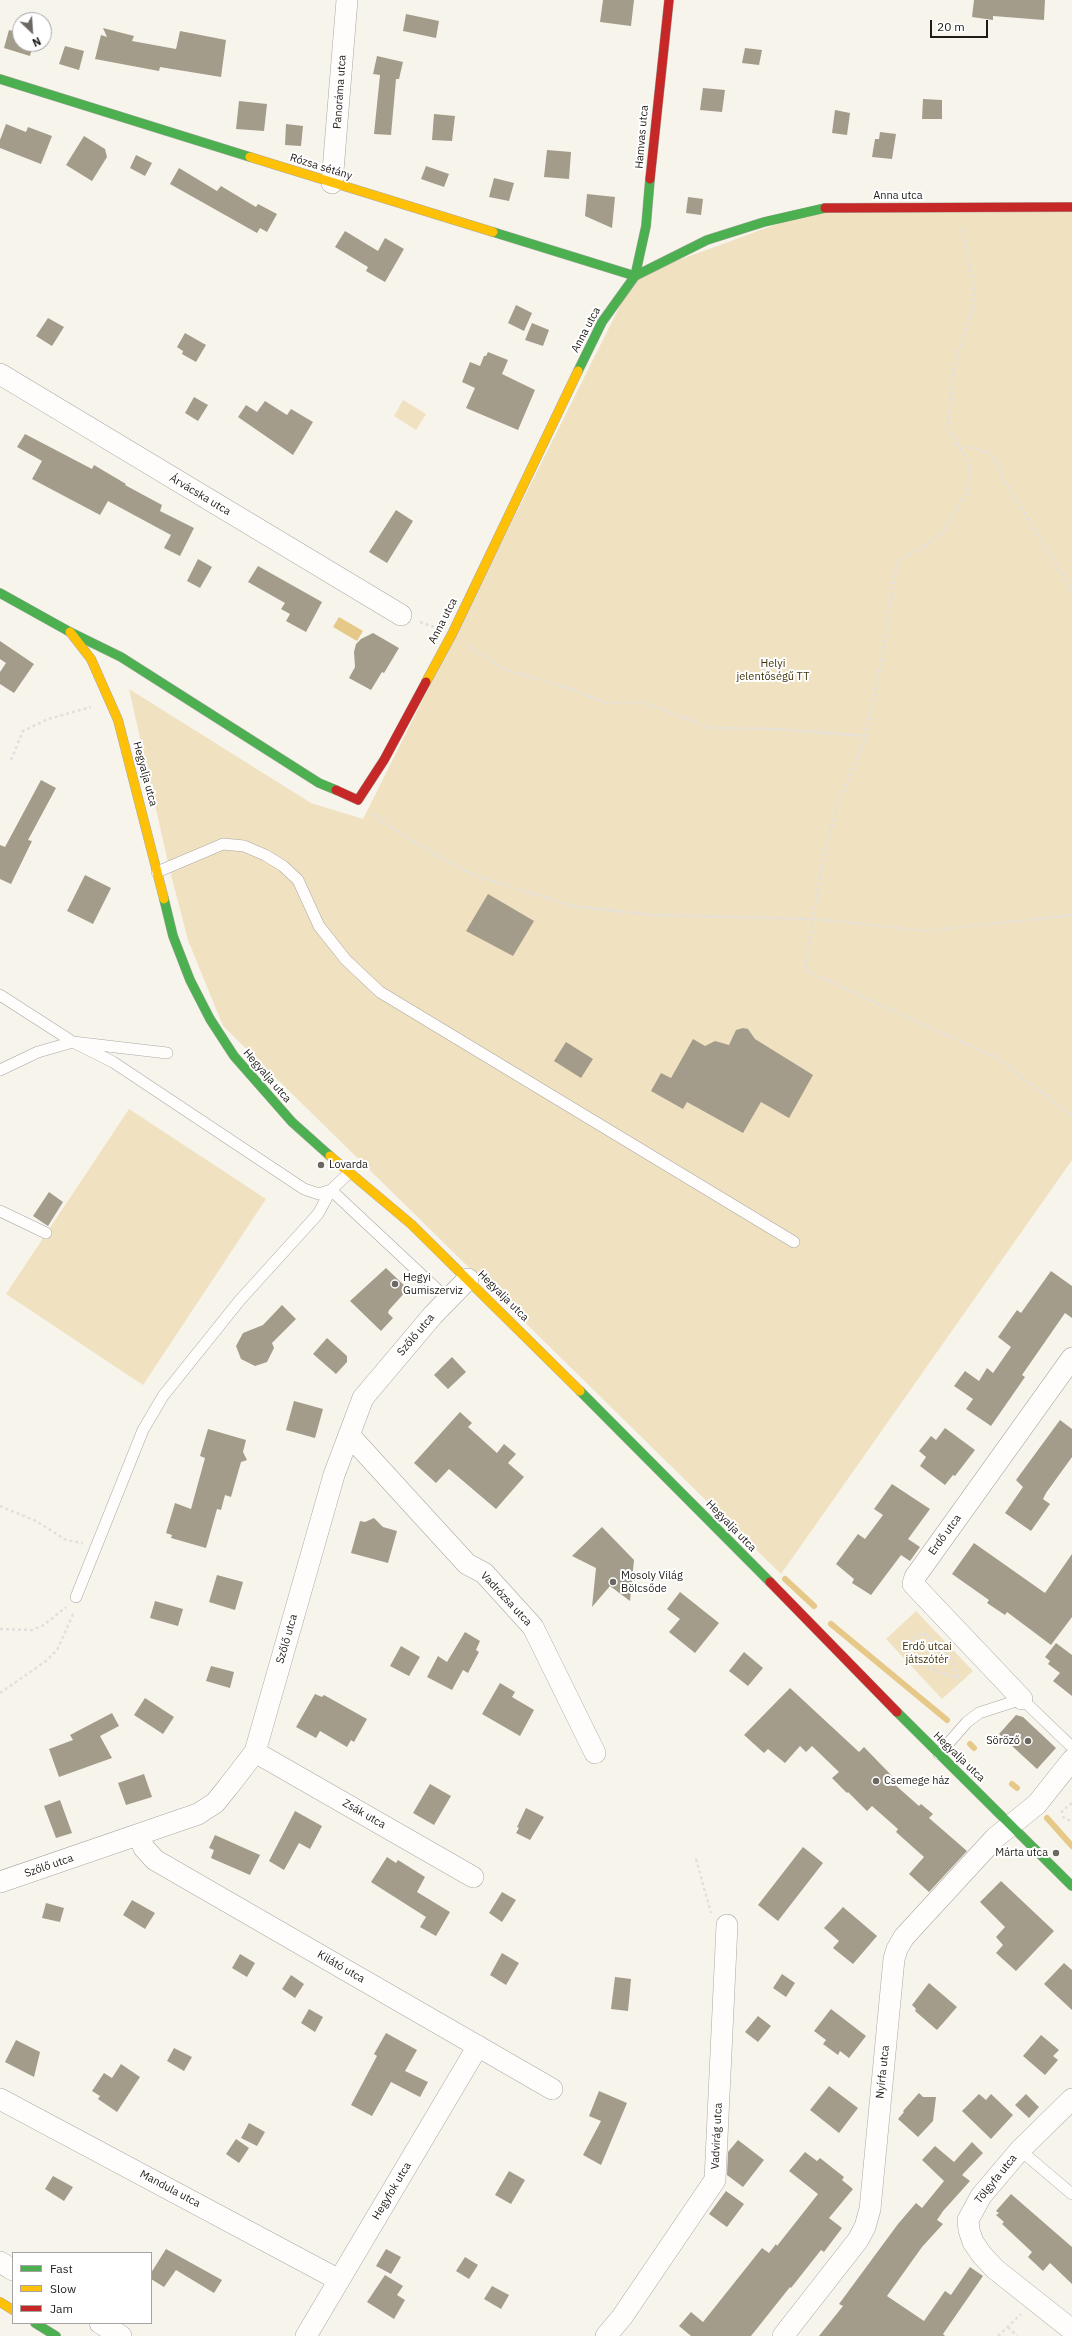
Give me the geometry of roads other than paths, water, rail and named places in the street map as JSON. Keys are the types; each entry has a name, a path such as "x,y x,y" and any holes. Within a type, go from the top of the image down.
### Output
{"street":[{"name":"Panoráma utca","path":"332,183 347,0"},
{"name":"Hamvas utca","path":"635,276 646,226 661,66 669,0"},
{"name":"Rózsa sétány","path":"0,79 635,276"},
{"name":"Anna utca","path":"70,632 121,656 319,783 358,800 384,760 452,634 602,322 635,276 707,240 764,222 821,208 1072,207"},
{"name":"Árvácska utca","path":"0,374 401,615"},
{"path":"0,593 70,632"},
{"name":"Hegyalja utca","path":"70,632 91,659 108,697 125,745 172,936 190,980 210,1020 234,1056 292,1122 349,1173 411,1224 468,1279 1072,1886"},
{"name":"Szőlő utca","path":"0,1882 139,1836 198,1814 215,1803 255,1752 334,1474 350,1436 362,1398 432,1315 468,1279"},
{"name":"Erdő utca","path":"1022,1699 913,1584 915,1577 1072,1358"},
{"name":"Vadrózsa utca","path":"350,1436 467,1564 484,1573 533,1627 596,1753"},
{"name":"Zsák utca","path":"255,1752 473,1877"},
{"path":"1011,1824 1037,1804 1072,1760"},
{"name":"Nyírfa utca","path":"783,2336 858,2240 865,2227 870,2209 897,1949 904,1937 995,1838 1011,1824"},
{"name":"Kilátó utca","path":"139,1836 144,1848 156,1860 552,2089"},
{"name":"Vadvirág utca","path":"606,2336 622,2317 716,2180 727,1925"},
{"name":"Hegyfok utca","path":"306,2336 478,2046"},
{"name":"Mandula utca","path":"0,2099 339,2280"},
{"name":"Tölgyfa utca","path":"1072,2099 1020,2150 973,2208 968,2220 969,2230 973,2242 995,2270 1033,2298 1072,2330"},
{"path":"0,2262 12,2269"},
{"path":"0,2302 12,2309"},
{"path":"37,2324 56,2336"},
{"path":"102,2324 121,2336"}],"lane":[{"path":"157,872 223,844 244,846 265,855 283,866 298,880 320,926 346,960 380,992 794,1242"},
{"path":"0,995 73,1042 113,1062 304,1189 319,1194 331,1190"},
{"path":"0,1070 38,1052 73,1042 167,1053"},
{"path":"76,1597 102,1538 143,1430 163,1396 240,1300 318,1214 331,1190 349,1173"},
{"path":"331,1190 441,1293 452,1296"},
{"path":"0,1211 46,1234"},
{"path":"939,1754 967,1722 979,1713 1022,1699 1072,1747"},
{"path":"1020,2150 1072,2194"}],"waterway":[{"path":"785,1579 814,1606"},
{"path":"831,1624 947,1720"},
{"path":"970,1744 974,1748"},
{"path":"1012,1784 1017,1788"},
{"path":"1047,1818 1072,1846"}],"place":[{"name":"Lovarda","path":"321,1165"},
{"name":"Hegyi Gumiszerviz","path":"395,1284"},
{"name":"Mosoly Világ Bölcsőde","path":"613,1582"},
{"name":"Söröző","path":"1028,1741"},
{"name":"Csemege ház","path":"876,1781"},
{"name":"Márta utca","path":"1056,1853"}],"park label":[{"name":"Helyi jelentőségű TT","path":"773,670"},
{"name":"Erdő utcai játszótér","path":"927,1653"}]}
